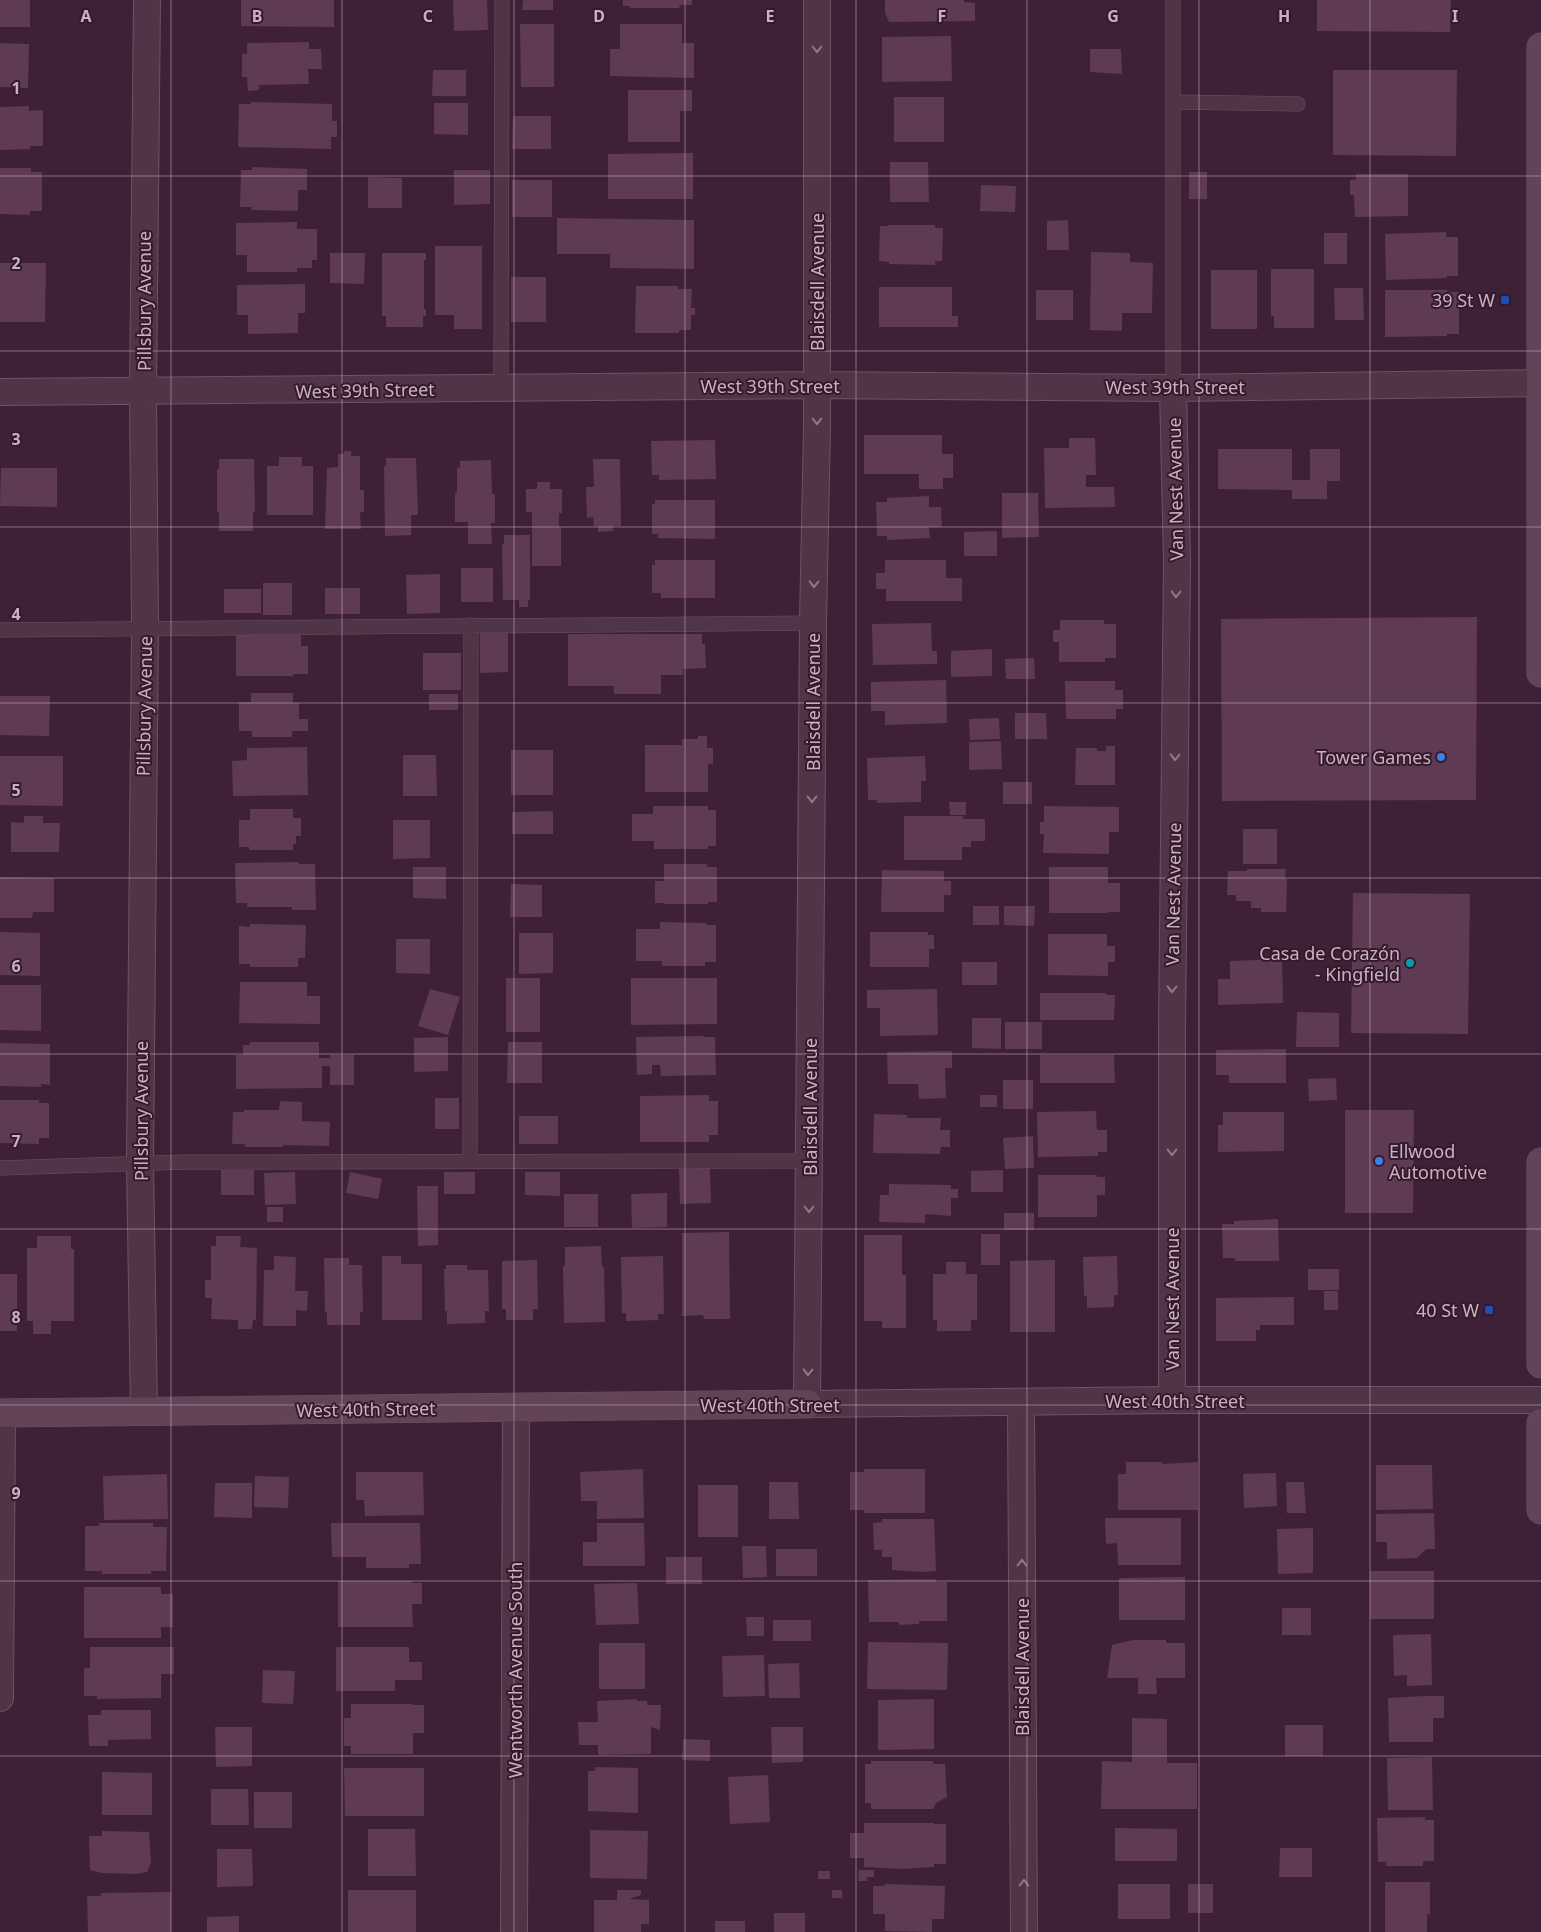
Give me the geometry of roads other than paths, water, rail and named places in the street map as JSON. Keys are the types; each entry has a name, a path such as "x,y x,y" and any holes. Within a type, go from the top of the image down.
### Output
{"main road":[{"path":"1541,47 1541,673"},
{"path":"1541,1162 1541,1364"},
{"name":"West 40th Street","path":"1,1413 808,1404"},
{"path":"1541,1423 1541,1510"}],"street":[{"name":"Pillsbury Avenue","path":"144,1411 140,1162 145,628 143,392 146,0"},
{"name":"Blaisdell Avenue","path":"808,1404 813,622 817,386 817,0"},
{"name":"West 39th Street","path":"0,392 817,386 1173,388 1540,383"},
{"name":"Van Nest Avenue","path":"1172,1400 1172,1028 1176,562 1173,388"},
{"name":"West 40th Street","path":"808,1404 1172,1400 1541,1400"},
{"name":"Blaisdell Avenue","path":"1021,1403 1024,1932"},
{"name":"Wentworth Avenue South","path":"514,1932 516,1407"},
{"path":"0,1698 1,1413"}],"lane":[{"path":"501,388 502,0"},
{"path":"1173,0 1173,388"},
{"path":"1173,102 1298,104"},
{"path":"0,630 813,622"},
{"path":"470,1160 471,625"},
{"path":"0,1168 140,1162 470,1160 809,1161"}],"place":[{"name":"39 St W","path":"1505,300"},
{"name":"Tower Games","path":"1441,757"},
{"name":"Casa de Corazón - Kingfield","path":"1410,963"},
{"name":"Ellwood Automotive","path":"1379,1161"},
{"name":"40 St W","path":"1489,1310"}]}
